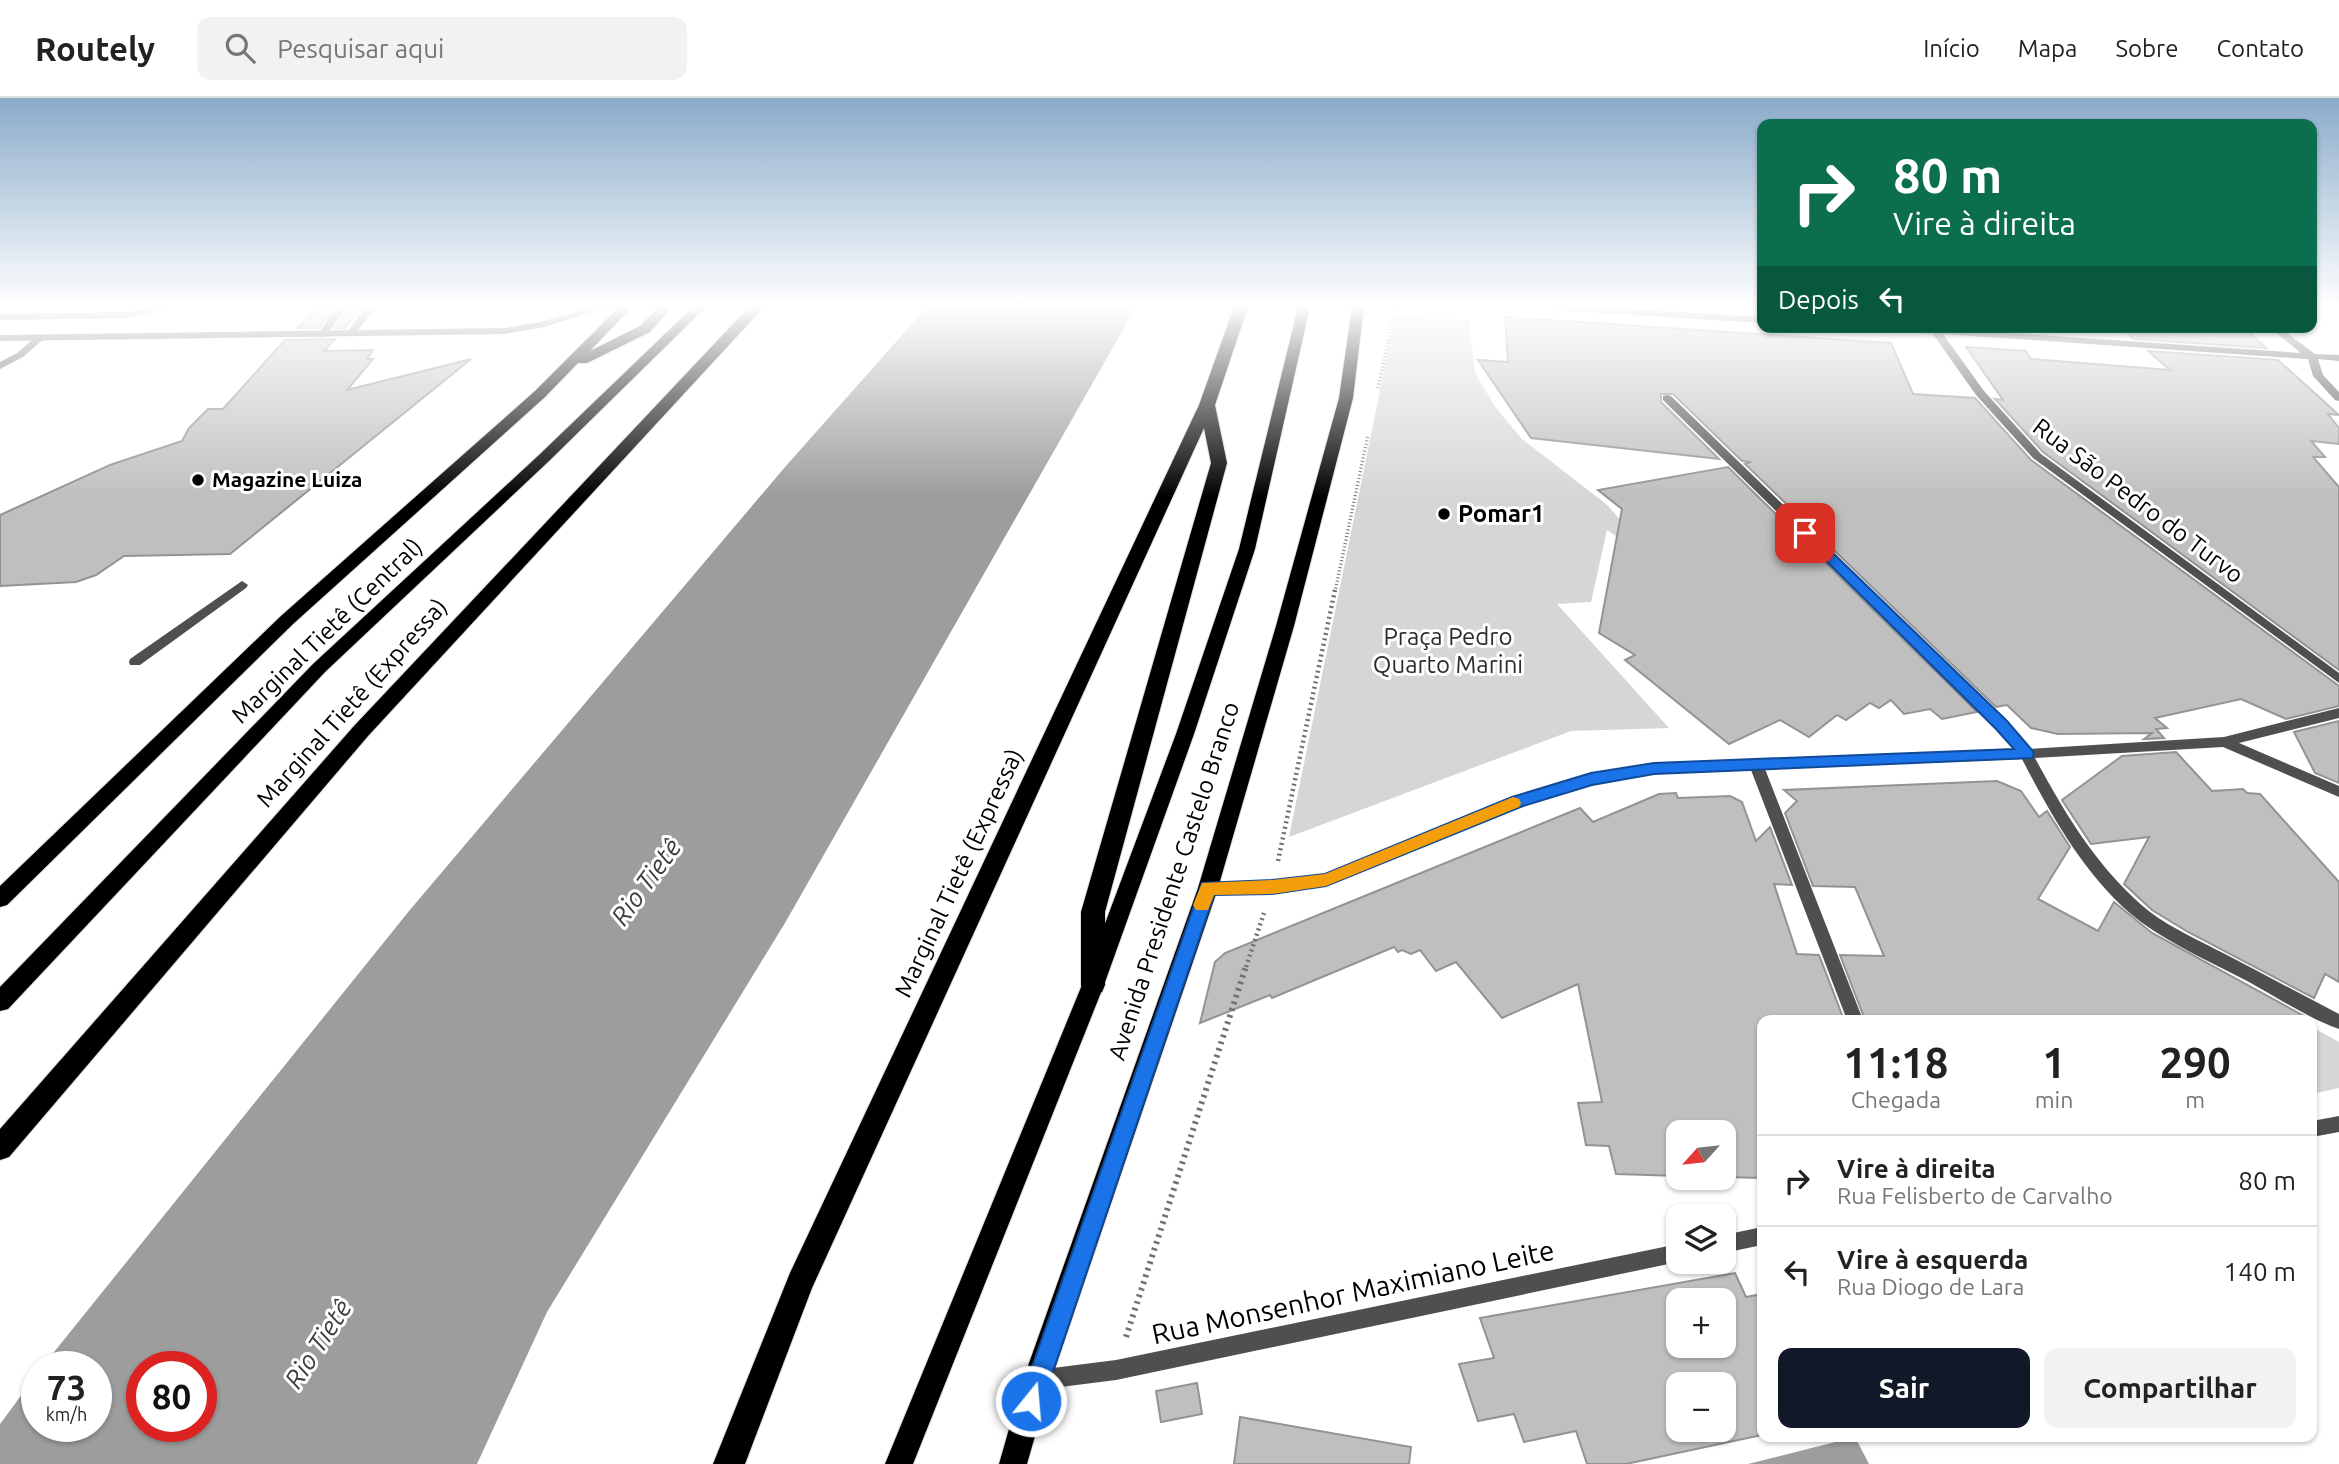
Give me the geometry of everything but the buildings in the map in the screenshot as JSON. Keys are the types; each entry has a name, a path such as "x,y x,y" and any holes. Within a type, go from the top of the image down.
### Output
{"highway":[{"path":"0,898 287,621 563,371"},
{"name":"Marginal Tietê (Central)","path":"0,1002 319,668 635,371"},
{"name":"Marginal Tietê (Expressa)","path":"0,1148 361,731 697,371"},
{"name":"Marginal Tietê (Expressa)","path":"729,1464 800,1283 1207,405 1219,371"},
{"path":"899,1464 1093,985 1185,734 1247,549 1289,371"},
{"name":"Avenida Presidente Castelo Branco","path":"1013,1464 1037,1380 1208,888 1285,626 1346,398 1350,371"},
{"path":"1093,985 1093,912 1219,463 1207,405"}],"street":[{"name":"Rua São Pedro do Turvo","path":"1964,371 1980,393 2037,456 2339,679"},
{"path":"2316,371 2318,376 2339,398"},
{"path":"1667,398 2002,725 2026,754 2045,790 2089,858 2115,889 2146,917 2179,938 2339,1022"},
{"path":"135,662 242,585"},
{"path":"1208,888 1272,887 1326,880 1517,802 1591,779 1654,769 2026,754 2224,742 2339,713"},
{"path":"2224,742 2339,792"},
{"path":"1756,765 1853,1015"},
{"path":"2317,1128 2339,1124"},
{"path":"1736,1241 1757,1237"},
{"name":"Rua Monsenhor Maximiano Leite","path":"1037,1380 1116,1370 1666,1255"}],"path":[{"path":"1376,401 1382,371"},
{"path":"1116,1370 1272,887 1370,428"}],"green space":[{"name":"Praça Pedro Quarto Marini","path":"1384,371 1475,371 1496,408 1522,439 1606,504 1636,537 1622,540 1607,530 1591,602 1557,604 1669,728 1571,731 1289,837"},
{"path":"2317,1030 2339,1042 2339,1088 2317,1093"}],"water":[{"name":"Rio Tietê","path":"870,371 1100,371 785,923 547,1312 477,1464 0,1464 0,1424 21,1396 21,1442 112,1442 112,1351 55,1351 409,911 785,467"},
{"path":"1835,1442 1858,1442 1869,1464 1748,1464"}],"slow traffic":[{"path":"1202,905 1208,888 1272,887 1326,880 1513,803"}],"place":[{"name":"Magazine Luiza","path":"198,480"},
{"name":"Pomar1","path":"1444,514"}],"route":[{"path":"1031,1401 1208,888 1272,887 1326,880 1517,802 1591,779 1633,772 2026,754 2002,725 1805,533"}]}
